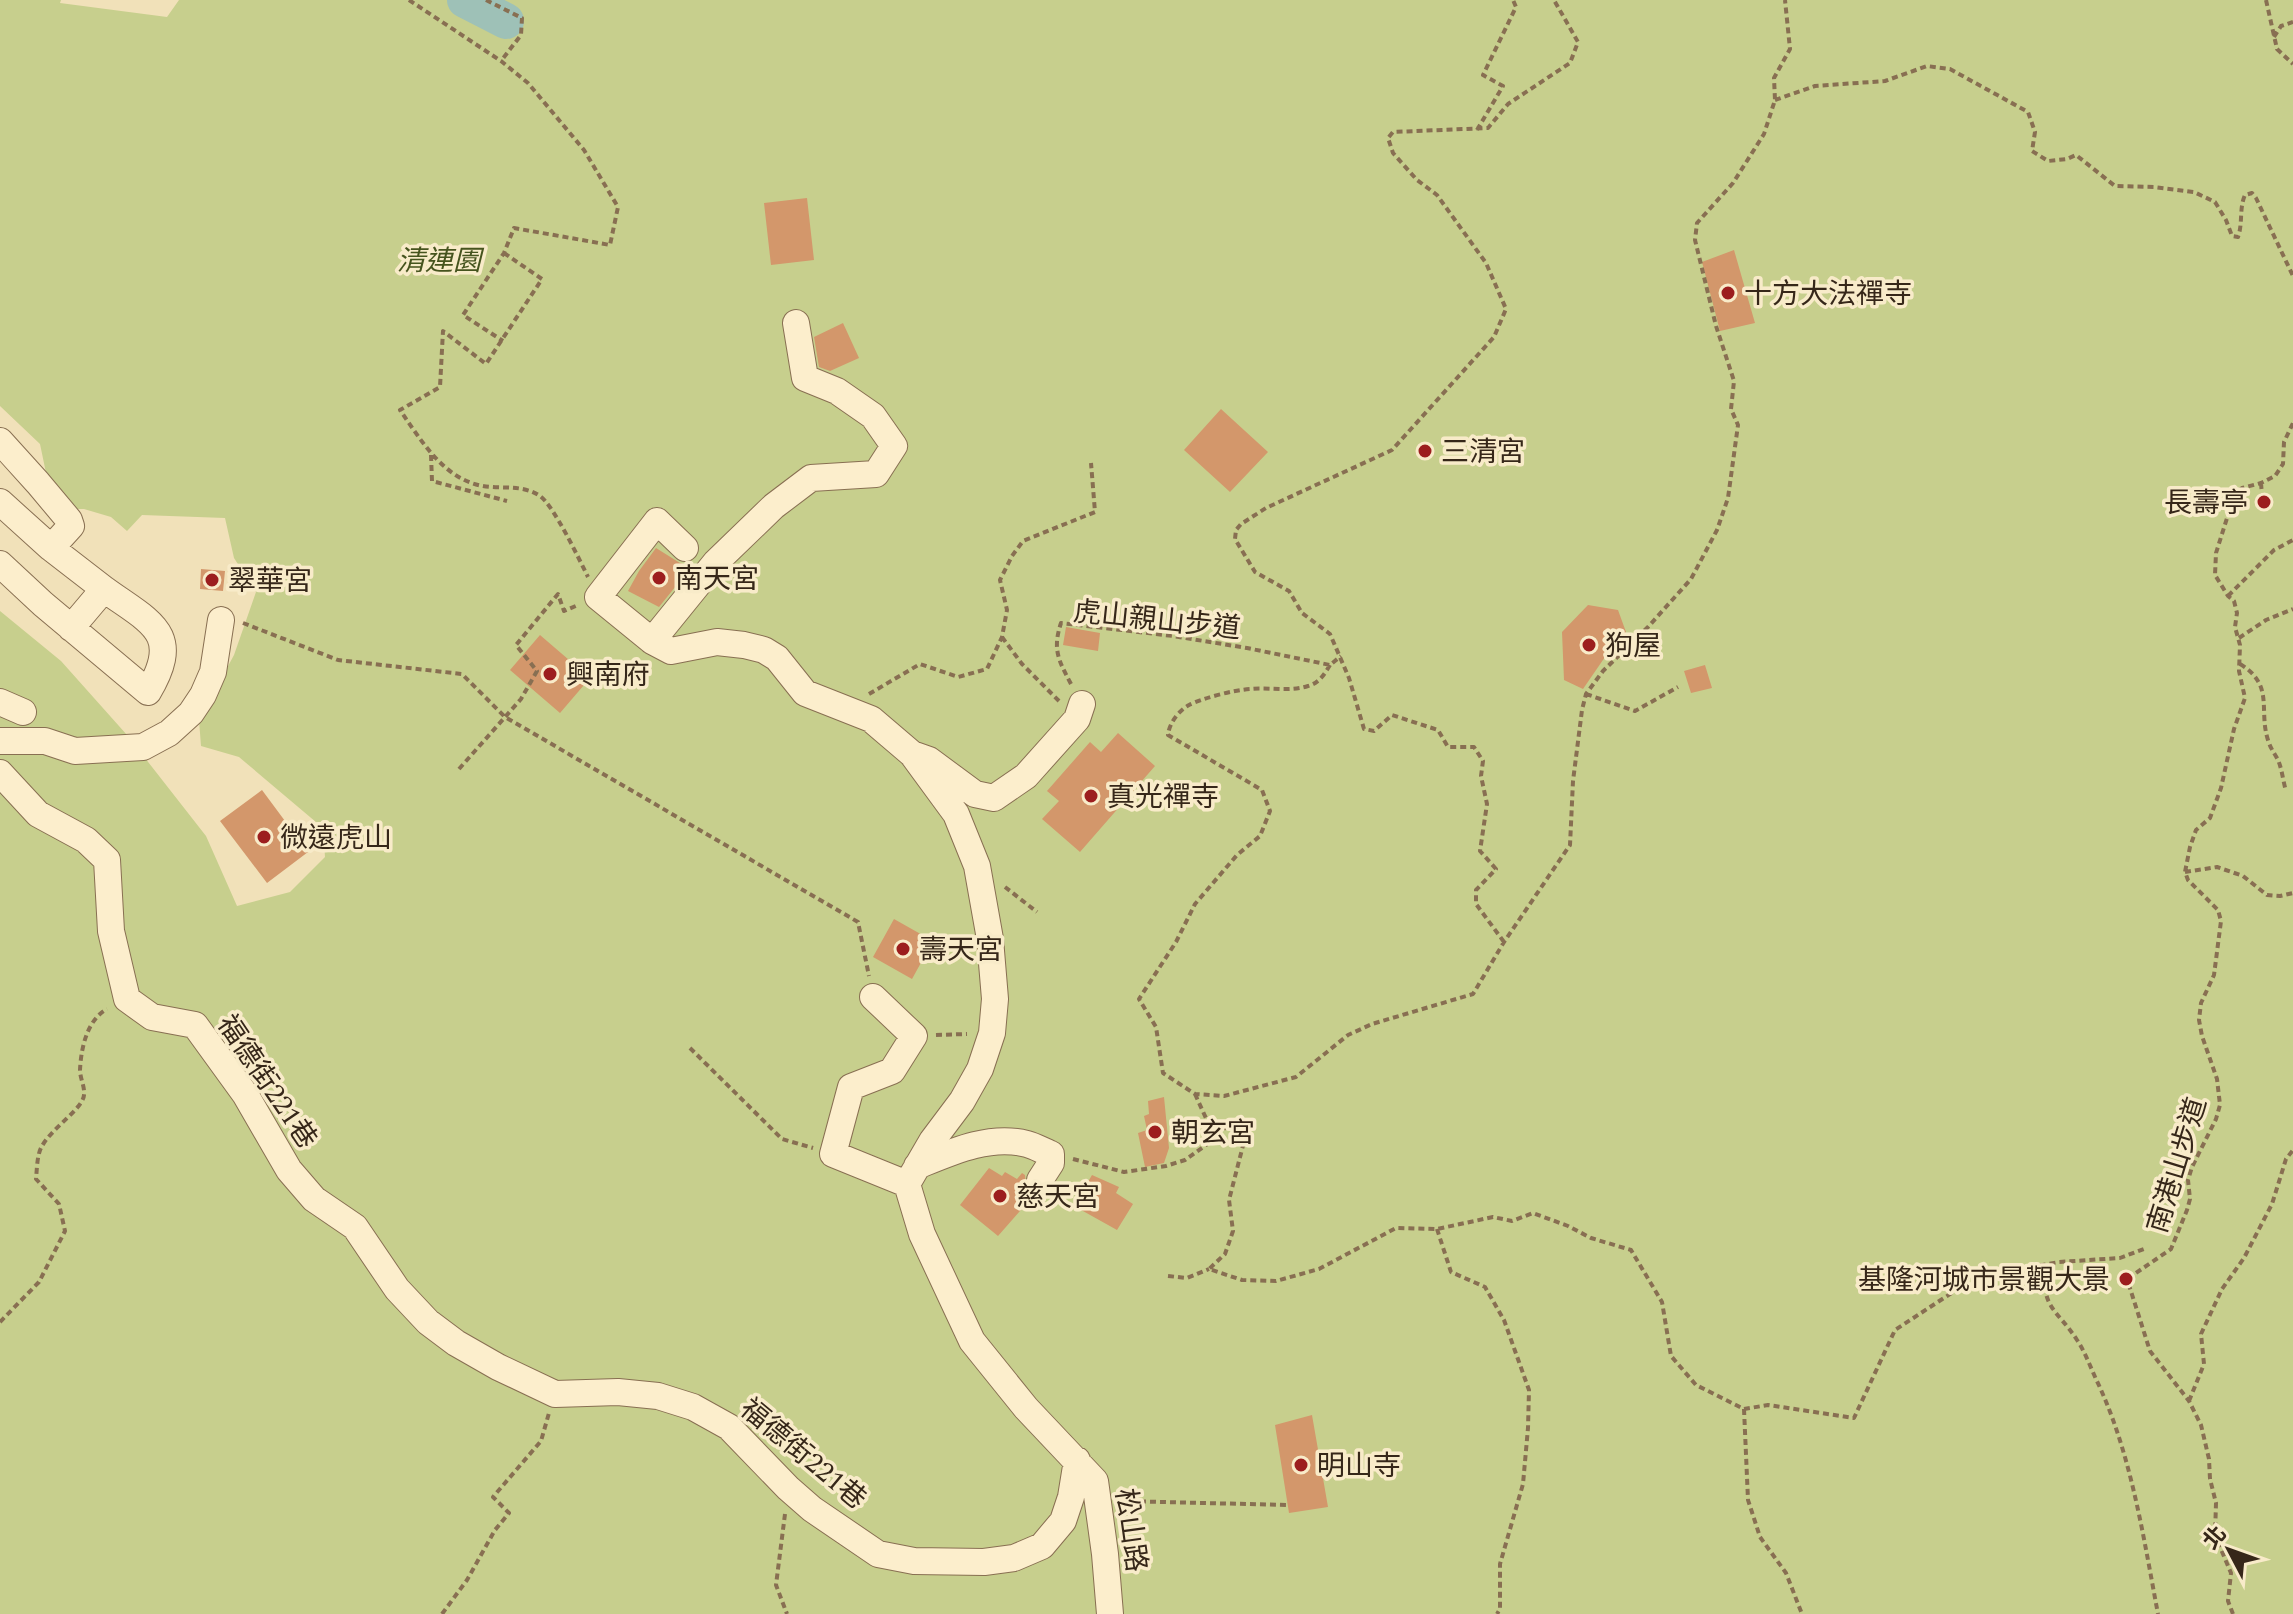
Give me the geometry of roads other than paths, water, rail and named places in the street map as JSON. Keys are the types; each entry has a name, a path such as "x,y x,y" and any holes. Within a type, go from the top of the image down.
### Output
{"lane":[{"path":"652,641 716,562 774,506 811,478 876,474 894,446 873,416 837,391 805,378 796,323"},
{"path":"0,441 69,520 71,526 68,531 51,548"},
{"path":"0,502 51,548 159,632 164,644 162,660 148,692 0,564"},
{"path":"685,548 657,521 598,597 652,641 671,651 717,642 764,650 777,658 805,693 871,719 912,754 956,814 977,866 995,999 992,1033 980,1069 912,1175 922,1234 972,1341 1026,1408 1077,1460"},
{"path":"71,628 104,589"},
{"path":"0,741 45,741 75,751 143,747 169,733 191,713 203,695 213,672 221,620"},
{"path":"912,754 929,760 975,794 994,798 1026,776 1080,711"},
{"path":"0,773 9,795"},
{"name":"福德街221巷","path":"9,795 86,840 107,860 111,931 127,999 152,1017 195,1025 245,1094 289,1170 314,1199 355,1227 397,1289 428,1322 456,1343 555,1394 618,1392 658,1396 693,1407 729,1427 812,1509 878,1554 914,1561 984,1562 1014,1558 1042,1546 1063,1521 1071,1497 1077,1460"},
{"path":"873,997 914,1036 892,1071 851,1087 833,1154 912,1175 947,1153 999,1141 1027,1144 1051,1154 1051,1163 1040,1180"},
{"name":"松山路","path":"1077,1460 1095,1481 1110,1614"}],"waterway":[{"path":"465,0 506,21"}],"place":[{"name":"十方大法禪寺","path":"1728,293"},
{"name":"三清宮","path":"1425,451"},
{"name":"長壽亭","path":"2264,502"},
{"name":"南天宮","path":"659,578"},
{"name":"翠華宮","path":"212,580"},
{"name":"狗屋","path":"1589,645"},
{"name":"興南府","path":"550,674"},
{"name":"真光禪寺","path":"1091,796"},
{"name":"微遠虎山","path":"264,837"},
{"name":"壽天宮","path":"903,949"},
{"name":"朝玄宮","path":"1155,1132"},
{"name":"慈天宮","path":"1000,1196"},
{"name":"基隆河城市景觀大景","path":"2126,1279"},
{"name":"明山寺","path":"1301,1465"}],"park label":[{"name":"清連園","path":"439,260"}]}
